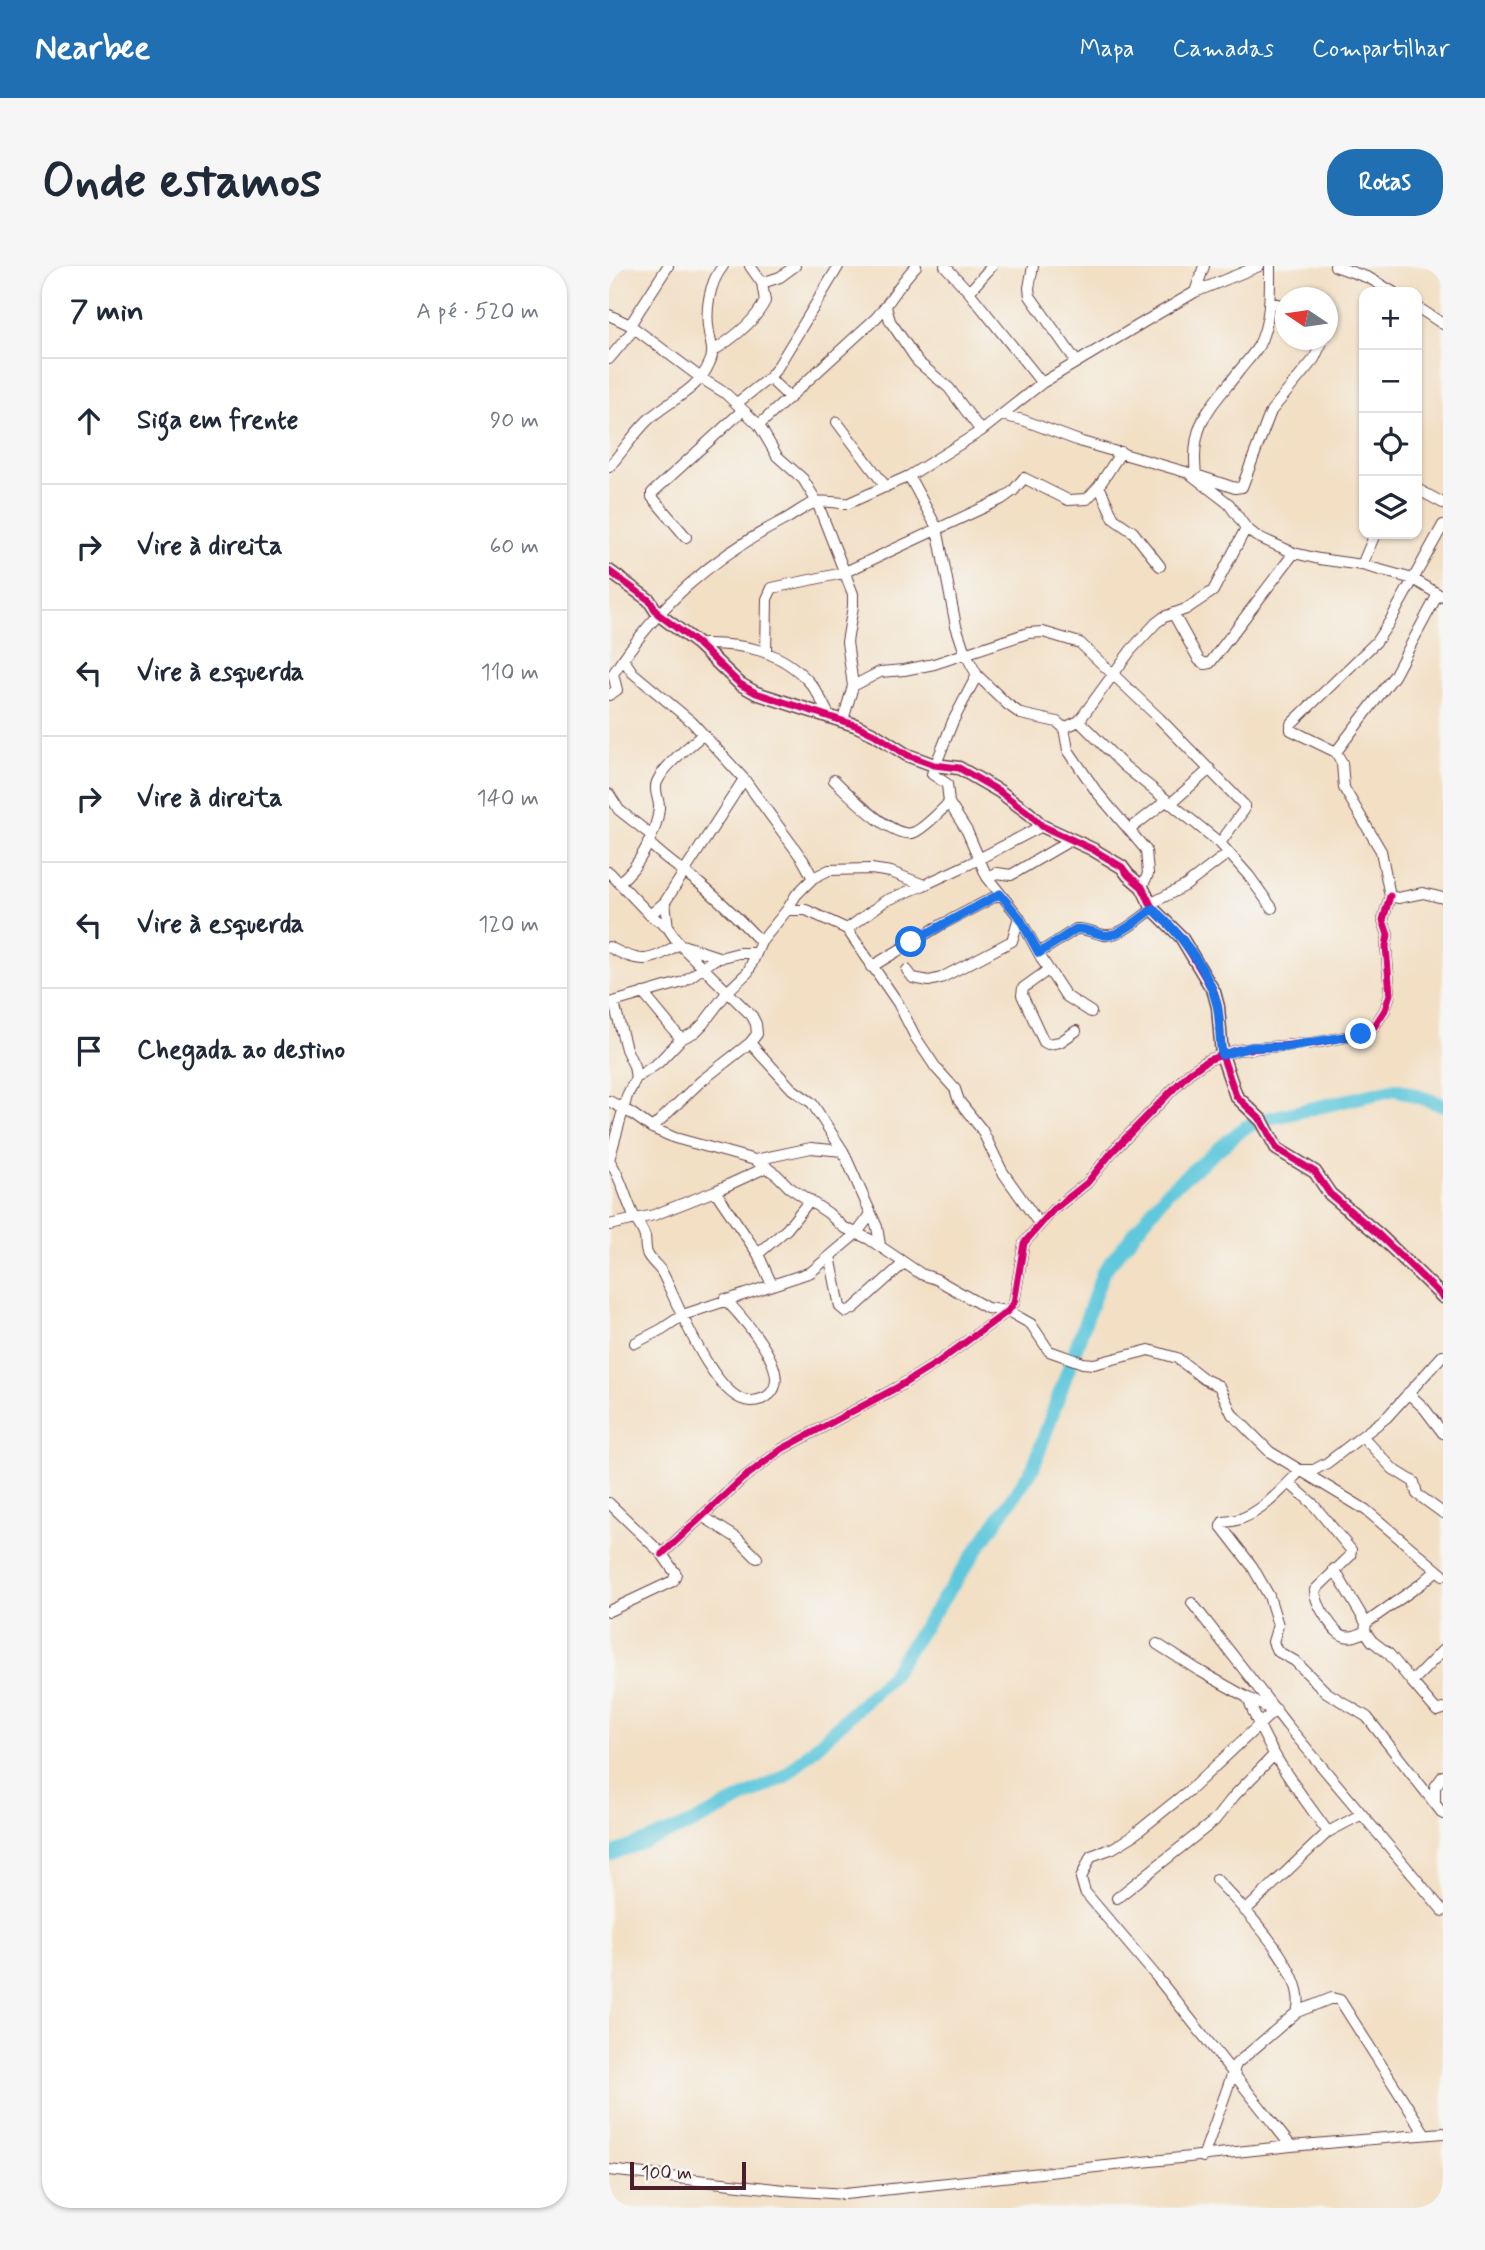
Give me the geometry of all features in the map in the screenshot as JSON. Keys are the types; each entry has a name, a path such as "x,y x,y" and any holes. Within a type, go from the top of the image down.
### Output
{"street":[{"path":"609,359 632,327 668,266"},
{"path":"609,467 646,422 701,378 710,363 713,351 708,321 709,307 712,285 723,266"},
{"path":"713,351 737,334 762,308 765,293 762,283 750,266"},
{"path":"762,283 780,277 795,266"},
{"path":"759,425 876,318 916,266"},
{"path":"945,266 1042,383"},
{"path":"969,292 992,266"},
{"path":"1033,266 1030,296 1076,361"},
{"path":"1195,292 1204,266"},
{"path":"609,695 617,690 613,674 622,659 658,614 691,581 752,537 817,502 849,503 909,477 981,431 1042,383 1076,361 1195,292 1259,266"},
{"path":"1193,474 1200,423 1258,346 1266,329 1270,302 1270,266"},
{"path":"1335,266 1369,278 1384,287"},
{"path":"686,537 652,497 652,493 784,359 838,267"},
{"path":"1270,302 1275,303"},
{"path":"886,307 890,321 918,362 949,388 981,431"},
{"path":"1422,310 1443,324"},
{"path":"609,315 632,327 740,406 759,425 778,456 803,479 817,502 853,594 847,642 853,686 837,719"},
{"path":"876,318 890,321"},
{"path":"1001,415 1023,420 1081,442 1235,488 1242,487 1271,411 1314,359 1318,350"},
{"path":"768,378 790,398"},
{"path":"837,422 886,487"},
{"path":"767,653 767,599 772,588 843,573 1002,499 1024,478 1068,500 1087,499 1099,486 1121,452"},
{"path":"1193,474 1229,504 1256,536 1294,553 1363,565 1413,579 1440,595 1394,676 1336,752"},
{"path":"909,477 937,528 956,626 965,653 977,675 1021,714 1057,722 1064,728 1068,750 1096,791 1146,850 1149,857 1147,880 1142,887"},
{"path":"1099,486 1114,519 1133,532 1160,566"},
{"path":"1422,492 1443,503"},
{"path":"662,1554 742,1479 782,1449 898,1387 937,1363 1008,1311 1014,1303 1023,1247 1040,1225 1052,1210 1087,1183 1112,1152 1179,1081 1207,1060 1251,1047 1286,1047 1361,1034 1374,1027 1385,1010 1390,994 1386,946 1388,935 1383,920 1390,896 1381,851 1344,788 1342,764 1336,752 1290,730 1291,724 1376,642 1443,525"},
{"path":"1064,728 1079,721 1145,634 1164,617 1186,610 1213,591 1247,528"},
{"path":"1363,565 1373,539"},
{"path":"1173,613 1199,660 1205,664 1210,663 1294,553"},
{"path":"609,571 649,600 658,614 698,644 740,684 756,694 837,719 874,734 907,755 934,765 959,768 980,778 1030,814 1042,826 1110,858 1142,887 1152,906 1181,937 1214,992 1222,1055 1236,1096 1262,1121 1273,1145 1315,1172 1330,1194 1378,1234 1443,1297"},
{"path":"853,686 880,671 934,664 1028,633 1043,632 1080,643 1244,805 1244,810 1220,844"},
{"path":"698,644 730,643 767,653 796,670 812,685 837,719"},
{"path":"622,659 633,673 692,722 744,779 813,878"},
{"path":"613,674 633,673"},
{"path":"977,675 932,774 947,784 949,803 967,831 987,877 1019,917 1048,970 1070,1000 1091,1012"},
{"path":"1079,721 1123,765 1220,844 1249,876 1272,908"},
{"path":"619,882 630,874 650,839 660,807 656,795 658,780 702,735"},
{"path":"1129,830 1210,769"},
{"path":"650,915 665,902 744,779"},
{"path":"834,779 883,823 907,834 915,832 949,803"},
{"path":"609,794 619,810 650,839 670,863 723,905 761,942"},
{"path":"847,929 885,901 924,885 1042,826"},
{"path":"987,877 994,874 1011,875 1071,840"},
{"path":"1039,953 1076,929 1114,934 1227,854"},
{"path":"636,1078 658,1063 681,1039 695,1032 703,1024 728,991 748,972 761,942 796,895 813,878 829,870 871,869 891,872 924,885"},
{"path":"609,872 650,915 668,928 679,944 728,991 752,1016 756,1024 757,1034 750,1043 700,1082 652,1128"},
{"path":"1390,896 1398,898 1423,893 1443,898"},
{"path":"871,967 939,926 1000,894"},
{"path":"796,895 806,910"},
{"path":"665,902 668,928"},
{"path":"787,910 806,910 847,929 898,1003 916,1038 936,1068 955,1089 960,1101 982,1130 1002,1171 1040,1225"},
{"path":"1012,941 1019,917"},
{"path":"907,970 913,978 938,979 1012,941 1033,940"},
{"path":"609,947 644,961 679,944 721,957"},
{"path":"725,1299 755,1332 773,1367 776,1384 774,1390 759,1400 743,1400 730,1392 703,1356 661,1271 648,1256 645,1236 609,1160 636,1078 612,1003 683,982 721,957 754,953"},
{"path":"1048,970 1023,988 1022,995 1044,1042 1060,1042 1076,1031"},
{"path":"643,993 681,1039"},
{"path":"750,1043 792,1089 812,1103 843,1151 877,1227 880,1245"},
{"path":"609,1101 652,1128 697,1146 755,1160 843,1227 880,1245 904,1264 987,1308 1008,1311 1031,1325 1049,1350 1083,1363 1094,1364 1149,1350 1177,1358 1204,1379 1219,1386 1232,1414 1269,1452 1381,1520 1440,1572 1353,1638 1339,1633 1331,1626 1315,1599 1315,1590 1350,1556 1351,1550 1312,1503 1289,1483"},
{"path":"755,1160 811,1148 843,1151"},
{"path":"609,1225 654,1215 767,1167"},
{"path":"715,1191 758,1254 772,1285"},
{"path":"758,1254 787,1229 810,1200"},
{"path":"635,1343 683,1315 811,1272 857,1233 871,1214"},
{"path":"830,1256 840,1307 846,1312 904,1264"},
{"path":"1443,1355 1387,1417 1327,1463 1314,1470 1301,1470 1247,1517 1223,1522 1221,1525 1252,1566 1269,1596 1278,1625 1274,1646 1284,1656 1295,1661 1327,1692 1367,1717 1443,1814"},
{"path":"1408,1393 1424,1408 1443,1433"},
{"path":"1362,1436 1392,1469 1414,1482 1417,1494 1443,1513"},
{"path":"609,1503 662,1554 676,1574 673,1581 609,1612"},
{"path":"702,1516 737,1538 757,1558"},
{"path":"1334,1569 1372,1641 1389,1654 1437,1711 1443,1709"},
{"path":"1192,1603 1275,1710 1443,1911"},
{"path":"1157,1644 1248,1698 1275,1710"},
{"path":"1412,1682 1443,1650"},
{"path":"1248,1698 1258,1727 1273,1756 1328,1832"},
{"path":"1275,1710 1192,1788 1131,1837 1113,1849 1091,1856 1081,1878 1085,1892 1291,2147"},
{"path":"1117,1898 1214,1821 1273,1756"},
{"path":"1435,1803 1435,1787 1443,1776"},
{"path":"1245,1911 1328,1832 1362,1814"},
{"path":"1216,1879 1245,1911 1292,1973 1300,2000 1297,2012"},
{"path":"1203,2157 1236,2064 1297,2012 1332,1998 1340,2000 1425,2134"},
{"path":"609,2170 784,2190 845,2194 1443,2133"}],"waterway":[{"path":"609,1855 691,1824 784,1777 889,1678 1033,1468 1103,1272 1168,1191 1244,1128 1262,1120 1396,1089 1443,1105"}],"cycle path":[{"path":"609,571 649,600 658,614 698,644 740,684 756,693 855,725 907,755 934,765 959,768 999,791 1042,826 1092,849 1122,867 1142,887 1153,909 1181,937 1214,992 1222,1055 1236,1096 1262,1121 1277,1149 1315,1172 1330,1194 1378,1234 1443,1297"},
{"path":"662,1554 742,1479 782,1449 898,1387 937,1363 1008,1311 1014,1303 1024,1243 1053,1210 1087,1183 1112,1152 1189,1073 1208,1060 1237,1050 1314,1043 1361,1034 1374,1027 1385,1010 1390,994 1386,946 1388,935 1383,920 1390,896"}],"route":[{"path":"911,942 1000,894 1019,917 1039,953 1076,929 1114,934 1153,909 1181,937 1214,992 1222,1055 1251,1047 1286,1047 1361,1034"}]}
